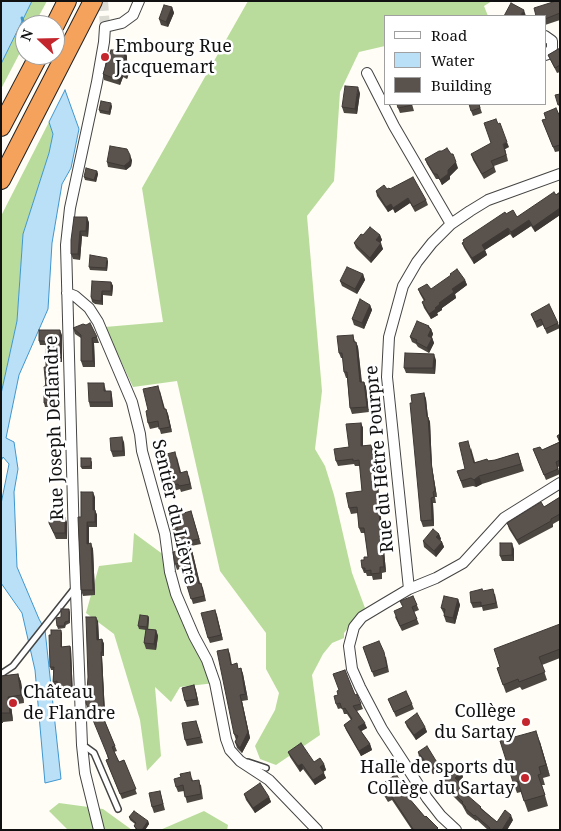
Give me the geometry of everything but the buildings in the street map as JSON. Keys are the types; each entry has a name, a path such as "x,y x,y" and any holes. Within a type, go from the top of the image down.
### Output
{"highway":[{"path":"60,15 67,1"},
{"path":"1,180 93,1"},
{"path":"1,127 34,65"}],"street":[{"name":"Rue Joseph Deflandre","path":"99,830 85,773 82,745 66,246 70,208 97,82 105,27 122,23 133,15 139,1"},
{"path":"546,55 552,48 552,39"},
{"path":"367,73 394,126 451,224"},
{"name":"Rue du Hêtre Pourpre","path":"409,589 387,377 388,337 403,286 432,243 451,224 488,200 560,174"},
{"name":"Sentier du Lièvre","path":"67,293 75,296 89,308 98,322 132,402 142,451 165,534 170,572 176,594 194,636 208,660 215,683 226,739 230,750 240,761"},
{"path":"456,830 426,798 382,729 352,669 349,646 354,627 362,617 409,589 436,578 463,563 504,518 560,483"},
{"path":"240,761 269,780 317,830"}],"lane":[{"path":"1,674 13,666 76,587"},
{"path":"82,745 94,753 118,810"},
{"path":"240,761 266,768"}],"green space":[{"path":"32,1 47,1 39,15 25,15"},
{"path":"248,1 492,1 484,6 488,15 384,15 384,46 359,52 340,92 334,181 307,216 322,391 315,449 325,466 334,495 352,573 365,608 344,633 344,638 332,643 323,654 312,675 320,735 276,765 260,759 255,746 275,710 279,693 266,669 266,633 220,571 177,381 133,387 105,327 163,322 142,188"},
{"path":"15,36 15,62 1,89 1,64"},
{"path":"49,122 53,134 49,153 23,234 17,321 1,394 1,216"},
{"path":"134,533 168,558 170,572 215,683 180,687 171,702 155,687 161,756 147,771 140,720 114,634 86,613 99,566 132,562"},
{"path":"59,803 103,809 132,830 68,830 49,811"},
{"path":"204,811 228,825 227,830 160,830"}],"water":[{"path":"1,1 32,1 25,15 15,15 15,36 1,64"},
{"path":"65,90 79,129 71,168 62,184 52,243 48,309 19,375 6,438 14,442 18,469 14,492 17,567 45,630 61,779 45,783 35,670 22,613 1,583 1,504 9,464 3,457 1,461 1,394 17,321 23,234 49,153 53,134 49,122"}],"tunnel":[{"path":"103,1 105,27"}],"place":[{"name":"Embourg Rue Jacquemart","path":"105,57"},
{"name":"Château de Flandre","path":"13,703"},
{"name":"Collège du Sartay","path":"526,722"},
{"name":"Halle de sports du Collège du Sartay","path":"525,778"}]}
